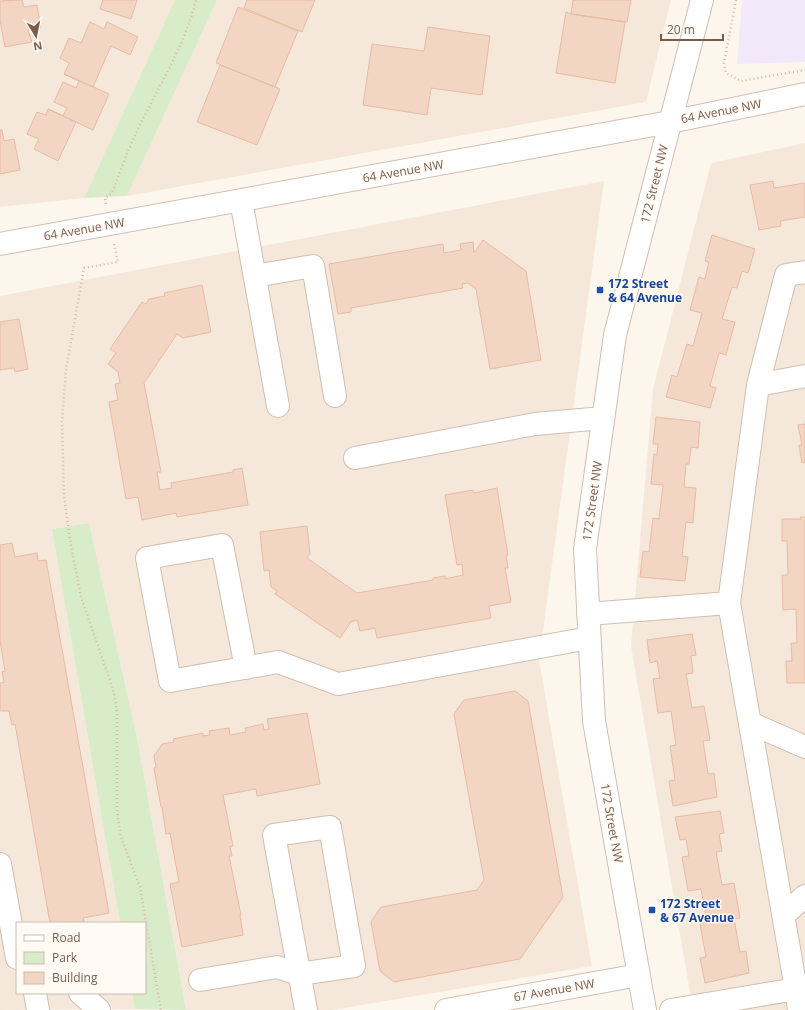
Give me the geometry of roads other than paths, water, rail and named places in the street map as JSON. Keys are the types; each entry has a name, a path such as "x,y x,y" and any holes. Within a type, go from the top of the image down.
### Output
{"street":[{"name":"172 Street NW","path":"645,1010 594,720 585,549 615,335 702,0"},
{"name":"64 Avenue NW","path":"0,244 670,122 805,94"},
{"path":"241,200 278,406"},
{"path":"255,276 313,266 335,396"},
{"path":"800,1010 729,603 758,386 786,276 805,272"},
{"path":"758,386 805,376"},
{"path":"355,458 535,424 603,418"},
{"path":"246,668 222,545 147,558 170,681 246,668 278,662 338,684 589,638"},
{"path":"588,614 729,603"},
{"path":"750,723 805,747"},
{"path":"200,980 277,967 299,974 354,966 330,827 274,835 299,974 306,1010"},
{"path":"0,864 16,952"},
{"path":"783,916 805,896"},
{"name":"67 Avenue NW","path":"446,1010 639,975"},
{"path":"671,1010 796,989"},
{"path":"35,994 38,1010"},
{"path":"81,994 99,1010"}],"place":[{"name":"172 Street & 64 Avenue","path":"600,290"},
{"name":"172 Street & 67 Avenue","path":"652,910"}]}
